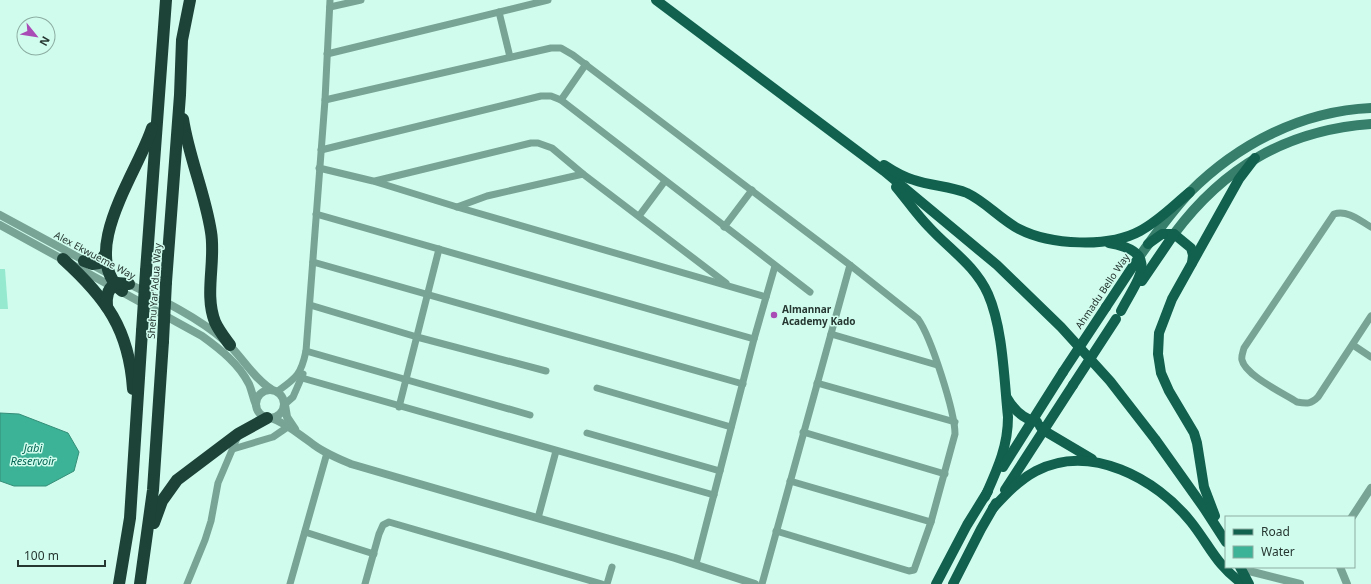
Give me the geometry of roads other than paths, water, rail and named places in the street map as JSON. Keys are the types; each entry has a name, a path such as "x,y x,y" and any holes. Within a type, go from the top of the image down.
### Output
{"highway":[{"name":"Shehu Yar'Adua Way","path":"120,584 130,518 157,111 166,0"},
{"name":"Shehu Yar'Adua Way","path":"140,584 156,452 166,282 180,95 182,40 190,0"},
{"path":"180,95 188,150 212,232 214,258 211,297 212,312 216,324 230,345"},
{"path":"84,261 92,264 99,263 106,253 116,209 148,140 157,111"},
{"path":"106,253 117,284 107,296 107,307"},
{"path":"63,259 82,277 107,307 119,328 126,346 132,375 136,434"},
{"path":"142,566 157,513 166,493 183,475 238,434 269,418"}],"main road":[{"path":"656,0 884,171 997,265 1061,327 1110,381 1155,439 1225,540"},
{"name":"Ahmadu Bello Way","path":"1038,424 1054,392 1060,376 1148,244 1190,192 1226,160 1291,124 1324,114 1371,108"},
{"path":"936,584 967,525 985,497 1038,424 1054,414 1174,234 1209,193 1238,169 1255,158 1282,145 1322,131 1347,126 1371,124"},
{"path":"845,142 904,176 968,194 1009,223 1026,232 1052,239 1100,242 1126,247 1139,257 1142,262 1141,272 1119,315"},
{"path":"1225,540 1204,486 1195,438 1183,412 1168,391 1159,364 1158,345 1162,323 1172,299 1239,179 1255,158"},
{"path":"884,171 928,226 971,267 987,292 997,325 1008,417 1006,445 985,497"},
{"path":"1100,242 1125,237 1140,232 1152,224 1190,192"},
{"path":"1148,244 1162,234 1174,234 1191,248 1193,254 1192,263"},
{"path":"1005,394 1017,412 1095,461 1120,469 1147,484 1168,499 1191,522 1218,563 1243,584"},
{"path":"953,584 1038,424"},
{"path":"993,508 1016,484 1036,470 1065,461 1095,461"},
{"path":"1240,568 1249,584"}],"street":[{"path":"269,418 281,413 285,404 293,397 302,378 306,351 325,100 330,4 361,0"},
{"path":"327,54 548,0"},
{"path":"499,12 510,57"},
{"path":"325,100 510,57 551,48 561,48 586,64 752,190 918,319 924,328 937,365 955,422 955,434 931,522 914,570 909,571 776,532"},
{"path":"561,100 586,64"},
{"path":"321,150 541,96 551,96 561,100 810,292"},
{"path":"374,181 538,142 552,148 730,286"},
{"path":"319,168 374,181 457,207 766,297"},
{"path":"457,207 487,196 584,174"},
{"path":"639,216 665,181"},
{"path":"724,227 752,190"},
{"path":"1371,227 1348,214 1341,212 1334,214 1244,348 1241,359 1245,368 1254,376 1297,402 1312,403 1318,397 1371,316"},
{"path":"316,214 754,339"},
{"name":"Alex Ekwueme Way","path":"0,215 84,261 117,284 213,344 242,373 249,384 256,405"},
{"name":"Alex Ekwueme Way","path":"0,225 63,259 207,327 230,345 259,380 274,390"},
{"path":"399,407 439,249"},
{"path":"313,262 743,384"},
{"path":"762,584 850,265"},
{"path":"696,564 754,339 776,266"},
{"path":"310,306 417,337 546,371"},
{"path":"830,334 937,365"},
{"path":"1353,345 1371,357"},
{"path":"306,351 530,415"},
{"path":"304,360 294,380 274,390 262,392 256,400 256,405 260,414 289,426 310,443 328,453 351,464 696,564 755,584"},
{"path":"302,378 556,452 714,495"},
{"path":"817,383 955,422"},
{"path":"597,388 731,427"},
{"path":"274,390 284,399 287,417 297,431"},
{"path":"233,449 274,437 289,426"},
{"path":"803,432 944,474"},
{"path":"587,433 720,471"},
{"path":"187,584 205,540 218,483 238,434"},
{"path":"538,518 556,452"},
{"path":"290,584 328,453"},
{"path":"790,481 931,522"},
{"path":"1353,516 1371,488"},
{"path":"365,584 383,526 390,522 602,584"},
{"path":"305,532 374,554"},
{"path":"607,584 612,567"},
{"path":"1240,568 1300,584"},
{"path":"1340,568 1347,584"}],"water":[{"name":"Jabi Reservoir","path":"0,413 19,414 68,433 79,452 74,471 46,486 14,486 0,481"}],"place":[{"name":"Almannar Academy Kado","path":"774,315"}]}
